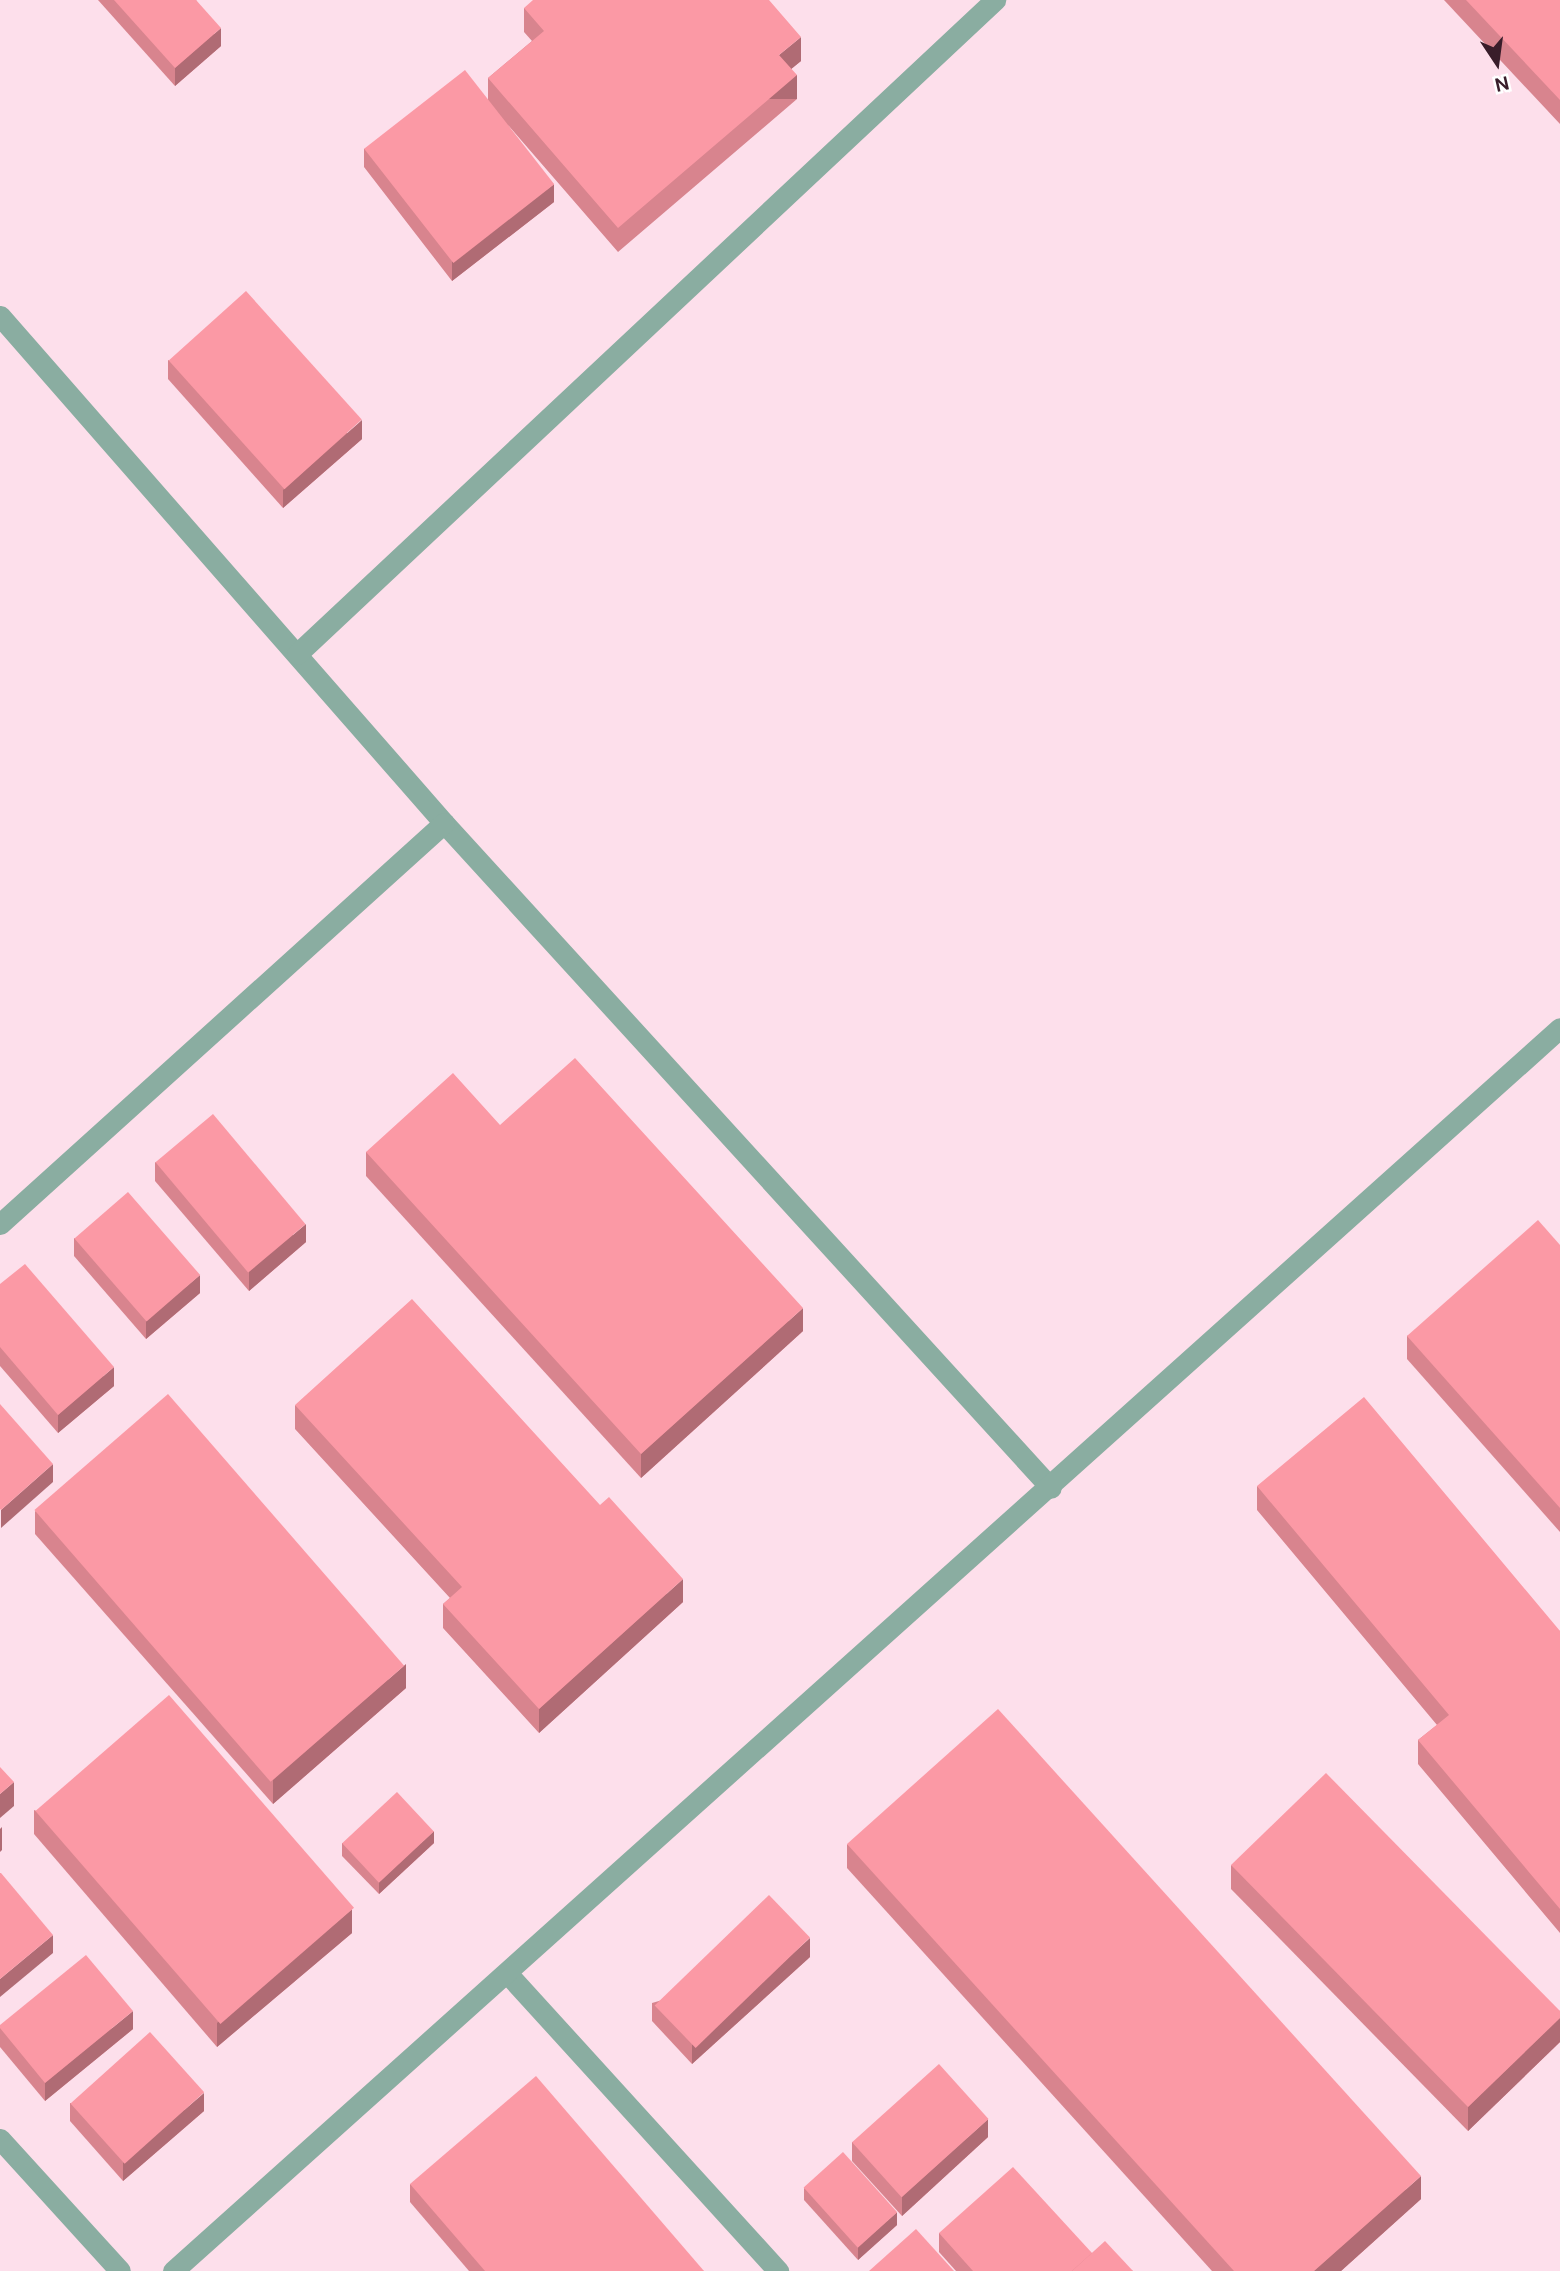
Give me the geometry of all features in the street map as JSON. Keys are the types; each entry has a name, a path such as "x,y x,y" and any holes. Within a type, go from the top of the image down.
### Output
{"street":[{"path":"297,654 995,0"},
{"path":"0,316 444,823 1051,1488"},
{"path":"0,1224 444,823"},
{"path":"173,2271 1051,1488 1560,1028"},
{"path":"507,1973 778,2271"},
{"path":"0,2139 120,2271"}],"building":[{"path":"114,0 196,0 221,28 175,68"},
{"path":"533,0 769,0 801,37 779,55 797,75 618,228 488,78 544,31 524,8"},
{"path":"1466,0 1560,0 1560,100"},
{"path":"465,70 554,184 453,263 364,149"},
{"path":"246,291 362,420 284,489 169,361"},
{"path":"575,1058 803,1308 641,1454 366,1152 453,1073 500,1125"},
{"path":"213,1114 306,1224 248,1273 156,1162"},
{"path":"128,1192 200,1275 147,1322 74,1239"},
{"path":"1538,1220 1560,1245 1560,1508 1407,1336"},
{"path":"25,1264 114,1367 58,1415 0,1347 0,1284"},
{"path":"412,1299 600,1505 609,1497 683,1579 539,1709 443,1604 462,1587 295,1405"},
{"path":"168,1394 404,1666 271,1782 34,1510"},
{"path":"1364,1397 1560,1631 1560,1909 1418,1740 1449,1715 1257,1486"},
{"path":"0,1404 53,1464 1,1510 0,1509"},
{"path":"169,1695 354,1908 220,2024 35,1811"},
{"path":"998,1709 1421,2176 1314,2271 1234,2271 847,1844"},
{"path":"0,1767 14,1782 0,1794"},
{"path":"1326,1773 1560,2011 1560,2018 1468,2107 1231,1865"},
{"path":"397,1792 434,1831 379,1883 342,1843"},
{"path":"0,1873 53,1935 0,1979"},
{"path":"769,1895 810,1937 696,2048 655,2005"},
{"path":"86,1955 133,2011 45,2083 0,2025"},
{"path":"150,2032 204,2092 125,2164 70,2104"},
{"path":"939,2064 989,2119 902,2197 852,2142"},
{"path":"536,2076 704,2271 485,2271 410,2184"},
{"path":"843,2152 897,2212 858,2248 804,2187"},
{"path":"1013,2167 1092,2253 1072,2271 973,2271 939,2233"},
{"path":"916,2229 954,2271 869,2271"},
{"path":"1105,2241 1133,2271 1072,2271"}]}
